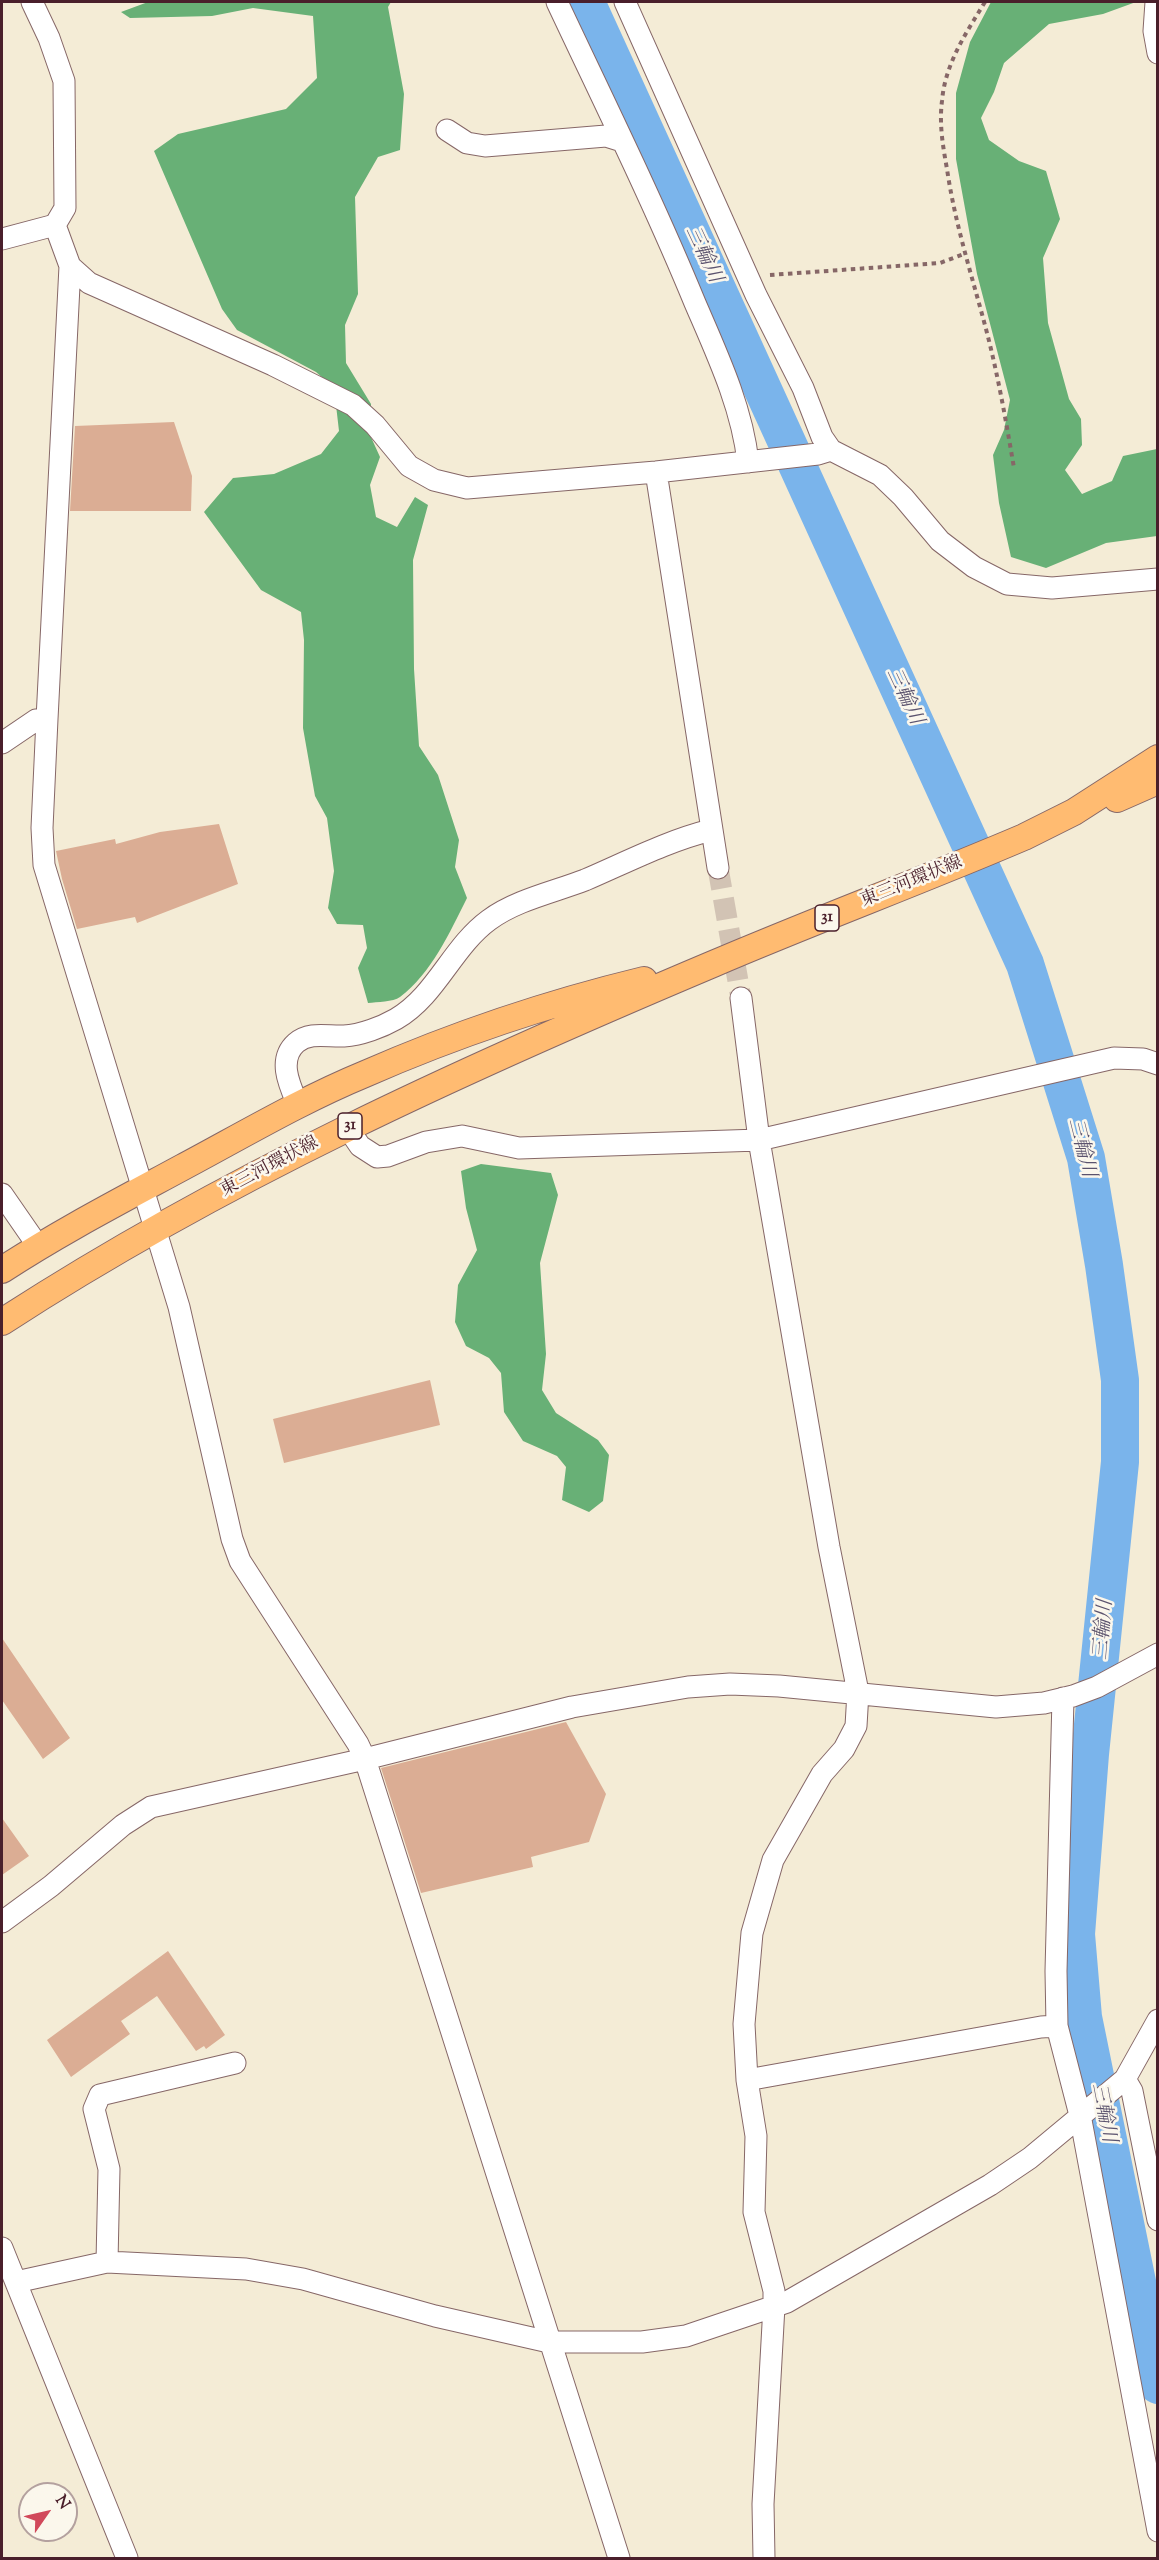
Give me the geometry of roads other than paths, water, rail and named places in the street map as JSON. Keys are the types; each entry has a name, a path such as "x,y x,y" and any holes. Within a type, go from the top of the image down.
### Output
{"main road":[{"name":"東三河環状線","path":"2,1322 62,1282 154,1230 347,1127 518,1048 715,963 1024,837 1074,812 1158,758"},
{"name":"東三河環状線","path":"1074,812 1122,798 1158,781"},
{"name":"東三河環状線","path":"2,1270 38,1246 298,1105 374,1070 514,1018 623,985 715,963"}],"street":[{"path":"2,239 55,225 65,208 64,81 49,38 32,2"},
{"path":"557,2 658,213 712,344 755,461"},
{"path":"625,2 756,295 803,388 822,436 825,452"},
{"path":"1156,2 1154,31 1158,53"},
{"path":"447,130 467,143 485,146 606,136 622,141"},
{"path":"55,225 70,266 42,828 44,865 179,1307 230,1528 240,1561 358,1744 364,1759 619,2559"},
{"path":"70,266 89,283 273,365 353,405 375,425 409,466 434,480 467,488 656,472 825,452 880,475 903,497 940,541 974,567 1006,584 1052,588 1158,579"},
{"path":"656,472 718,868"},
{"path":"2,743 36,720 47,720"},
{"path":"298,1105 287,1079 286,1056 296,1043 308,1036 346,1036 397,1018 426,992 464,942 490,919 518,904 584,880 680,838 711,830"},
{"path":"741,998 759,1140 829,1547 858,1692 856,1726 844,1749 822,1774 773,1860 752,1933 744,2025 747,2080 756,2136 754,2212 774,2291 763,2504 764,2559"},
{"path":"347,1127 360,1146 377,1157 388,1156 426,1142 462,1136 519,1148 759,1140 1114,1058 1143,1059 1158,1064"},
{"path":"2,1194 38,1246"},
{"path":"2,1922 51,1886 123,1825 151,1807 364,1759 572,1707 688,1687 740,1684 858,1692 996,1707 1044,1703 1097,1688 1158,1654"},
{"path":"1068,1697 1056,1971 1057,2026 1082,2113 1158,2531"},
{"path":"16,2284 107,2262 246,2269 303,2279 435,2316 549,2342 569,2344 642,2342 686,2336 787,2302 990,2185 1030,2158 1122,2082 1158,2020"},
{"path":"747,2080 1057,2026"},
{"path":"107,2262 109,2169 94,2109 100,2095 235,2063"},
{"path":"1122,2082 1132,2091 1158,2220"},
{"path":"2,2248 127,2559"}],"waterway":[{"name":"三輪川","path":"586,2 1025,964 1086,1158 1120,1380 1120,1462 1090,1754 1076,1934 1083,2017 1158,2385"}],"tunnel":[{"path":"718,868 741,998"}]}
